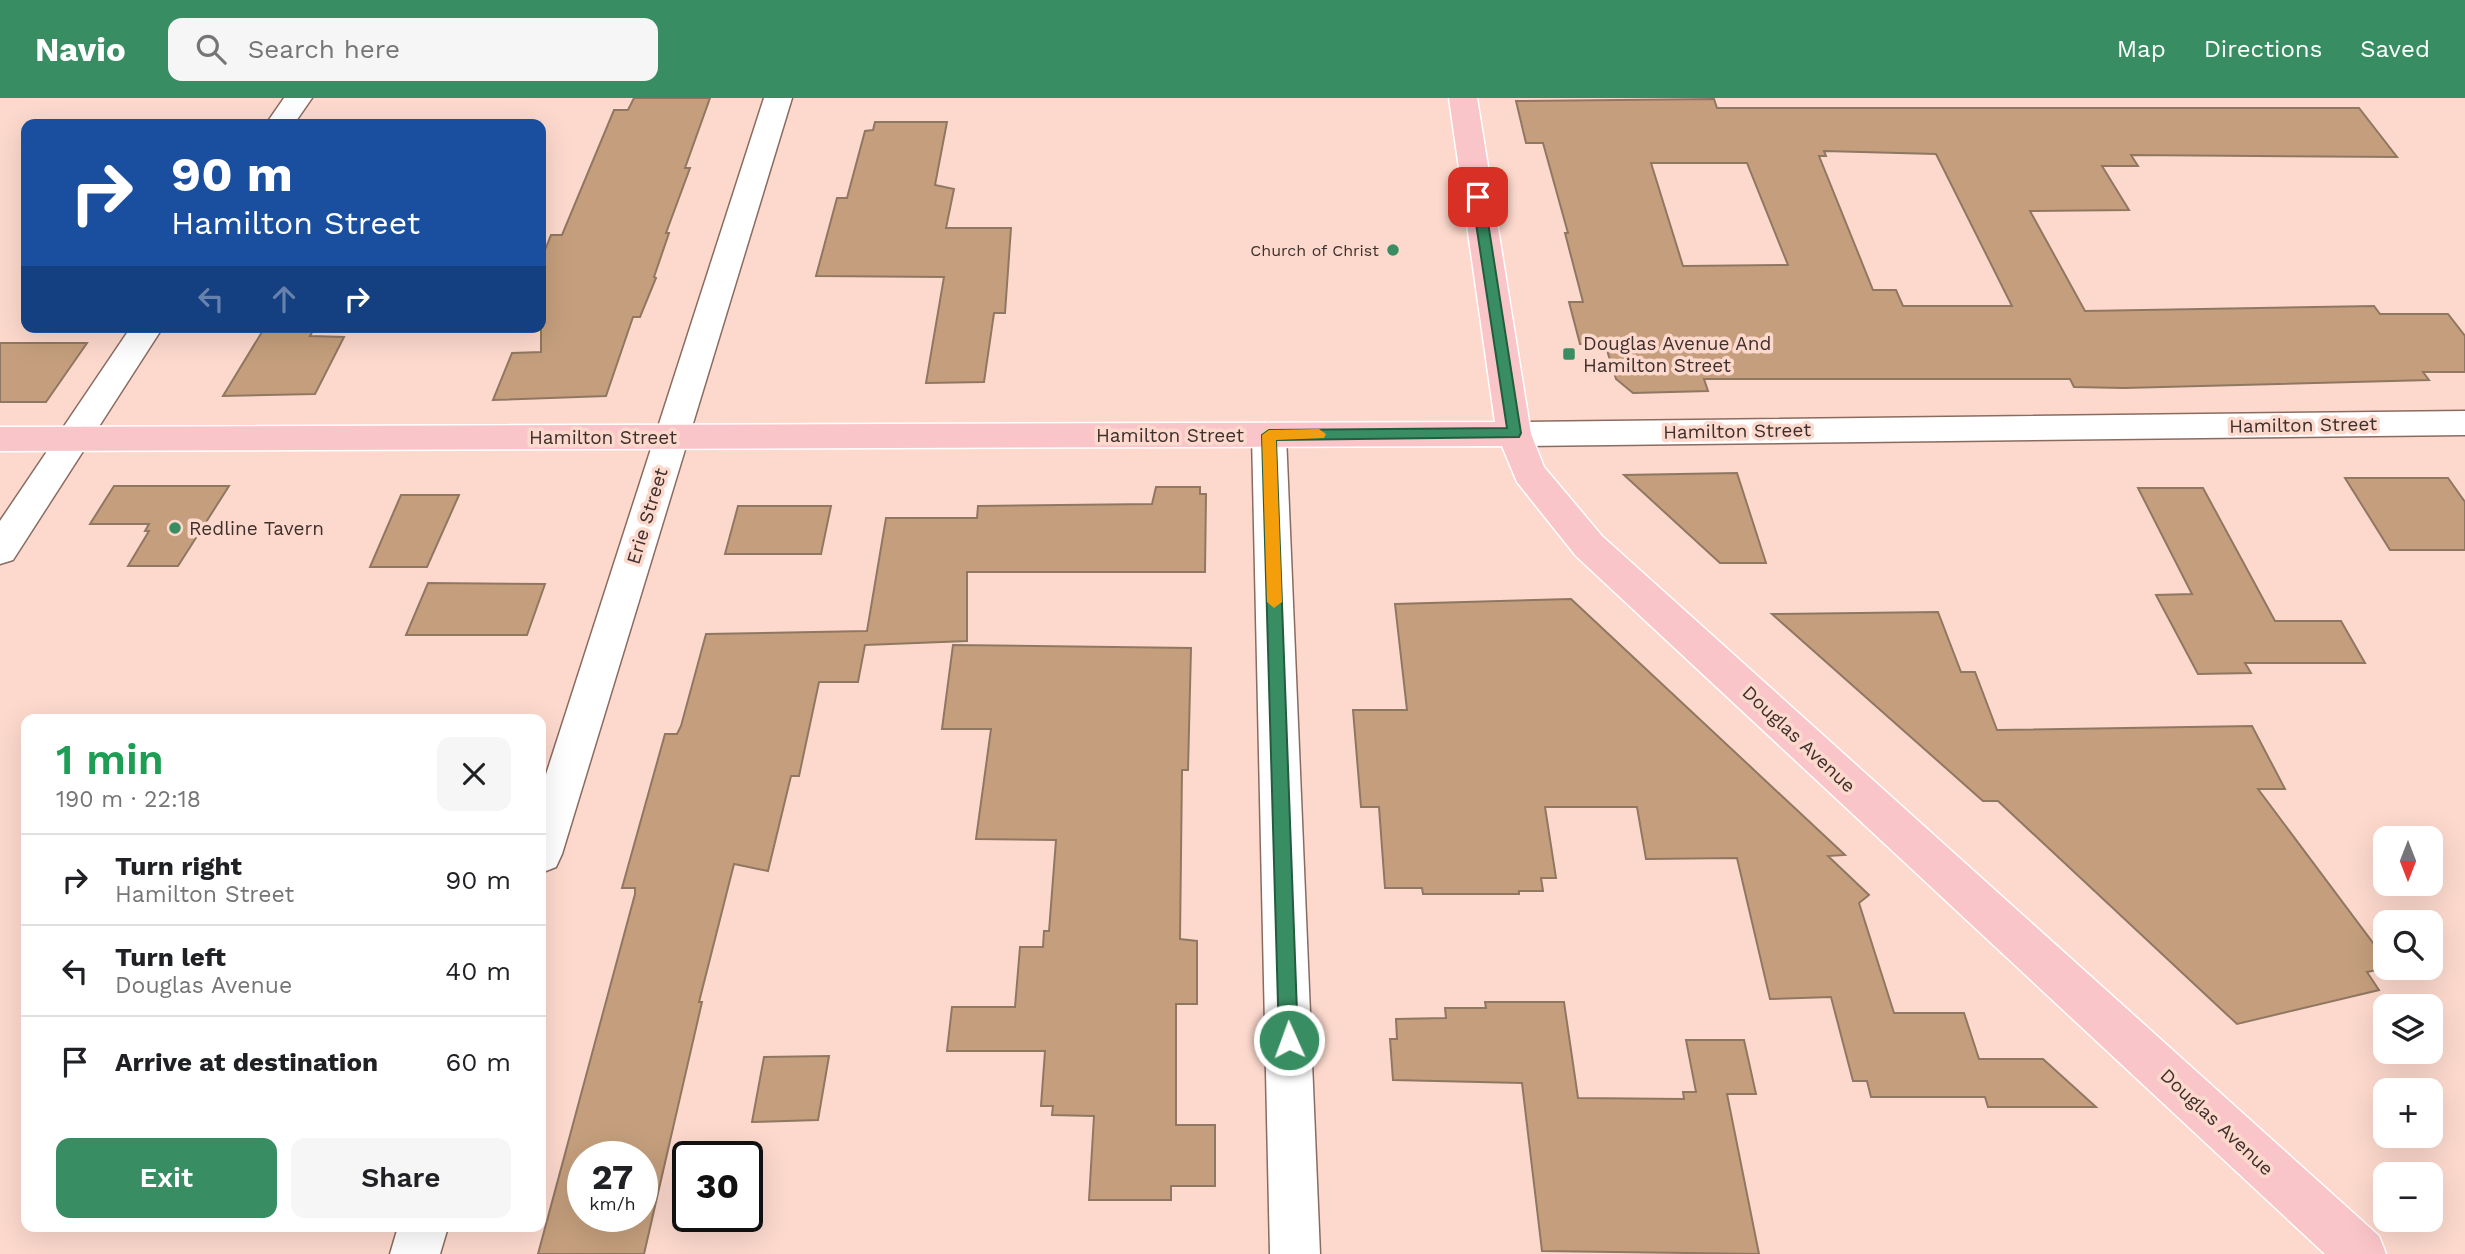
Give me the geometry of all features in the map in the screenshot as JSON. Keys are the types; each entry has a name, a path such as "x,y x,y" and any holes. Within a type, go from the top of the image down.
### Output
{"main road":[{"name":"Douglas Avenue","path":"1463,98 1514,433 1529,473 1589,546 2361,1254"},
{"name":"Hamilton Street","path":"0,439 1514,433"}],"street":[{"path":"283,119 298,98"},
{"name":"Erie Street","path":"546,838 778,98"},
{"path":"0,550 142,333"},
{"name":"Hamilton Street","path":"1514,433 2465,423"},
{"path":"1269,435 1295,1254"},
{"path":"415,1254 422,1232"}],"building":[{"path":"634,98 710,98 685,168 690,168 666,233 669,233 654,277 656,278 640,317 633,317 606,396 493,400 512,353 541,352 541,333 546,333 546,248 551,235 562,235 614,110 628,110"},
{"path":"1714,99 1717,108 2359,108 2397,157 2131,155 2138,166 2102,166 2129,210 2030,211 2085,311 2374,306 2380,314 2448,314 2465,336 2465,372 2423,372 2429,380 2124,388 2074,387 2070,379 1704,379 1708,391 1633,393 1616,379 1605,344 1580,344 1569,302 1583,302 1565,233 1568,233 1543,143 1526,143 1516,101","holes":["1824,151 1936,154 2012,306 1903,306 1896,290 1873,290 1819,156 1826,156","1651,163 1747,163 1788,265 1683,266"]},
{"path":"875,122 947,122 935,185 954,189 946,228 1011,228 1005,313 994,313 984,382 926,383 944,277 816,276 837,198 847,198 865,131 873,130"},
{"path":"261,333 312,333 310,336 344,337 315,394 223,396"},
{"path":"0,343 87,343 46,402 0,402"},
{"path":"1737,473 1766,563 1720,563 1624,475"},
{"path":"2345,478 2448,478 2465,502 2465,550 2390,550"},
{"name":"Redline Tavern","path":"114,486 229,486 178,566 128,566 149,531 145,531 149,524 90,524"},
{"path":"1156,487 1200,487 1200,494 1206,494 1205,572 967,572 967,641 865,645 858,682 819,682 799,776 791,776 768,871 734,864 699,1002 702,1002 658,1193 658,1141 568,1141 635,894 635,888 622,888 665,734 677,734 681,726 706,634 867,631 886,518 977,518 978,506 1152,504"},
{"path":"2138,488 2203,488 2275,621 2341,621 2365,663 2245,663 2251,673 2198,674 2156,595 2192,594"},
{"path":"401,495 459,495 427,567 370,567"},
{"path":"738,506 831,506 821,554 725,554"},
{"path":"428,583 545,584 527,635 406,635"},
{"path":"1571,599 1845,855 1828,856 1869,895 1859,903 1894,1013 1964,1013 1979,1059 2043,1059 2096,1107 1988,1107 1985,1097 1871,1097 1867,1081 1853,1081 1831,997 1770,999 1737,858 1646,859 1637,807 1545,807 1556,878 1541,878 1543,891 1519,891 1519,894 1423,894 1422,888 1385,888 1379,807 1361,807 1353,710 1407,710 1395,604"},
{"path":"1938,612 1961,672 1975,672 1997,730 2252,726 2285,789 2258,789 2373,943 2373,971 2367,972 2379,990 2237,1024 1998,801 1983,801 1772,614"},
{"path":"953,645 1191,648 1188,770 1182,770 1180,939 1197,941 1197,1004 1176,1004 1176,1125 1215,1125 1215,1186 1171,1186 1171,1200 1089,1200 1094,1116 1052,1115 1053,1106 1041,1106 1045,1051 947,1051 952,1007 1015,1007 1020,947 1043,947 1044,931 1049,931 1056,840 976,839 991,729 942,729"},
{"path":"1485,1002 1564,1002 1578,1098 1684,1099 1683,1092 1696,1092 1686,1040 1744,1040 1756,1094 1727,1094 1759,1254 1542,1251 1522,1083 1393,1080 1390,1039 1397,1039 1396,1019 1446,1018 1445,1008 1486,1008"},
{"path":"829,1056 818,1120 752,1122 764,1057"},
{"path":"567,1146 567,1232 649,1232 644,1254 538,1254"}],"slow traffic":[{"path":"1274,602 1269,435 1319,434"}],"place":[{"name":"Church of Christ","path":"1393,250"},
{"name":"Douglas Avenue And Hamilton Street","path":"1569,354"},
{"name":"Redline Tavern","path":"175,528"}],"route":[{"path":"1289,1040 1269,435 1514,433 1478,197"}]}
